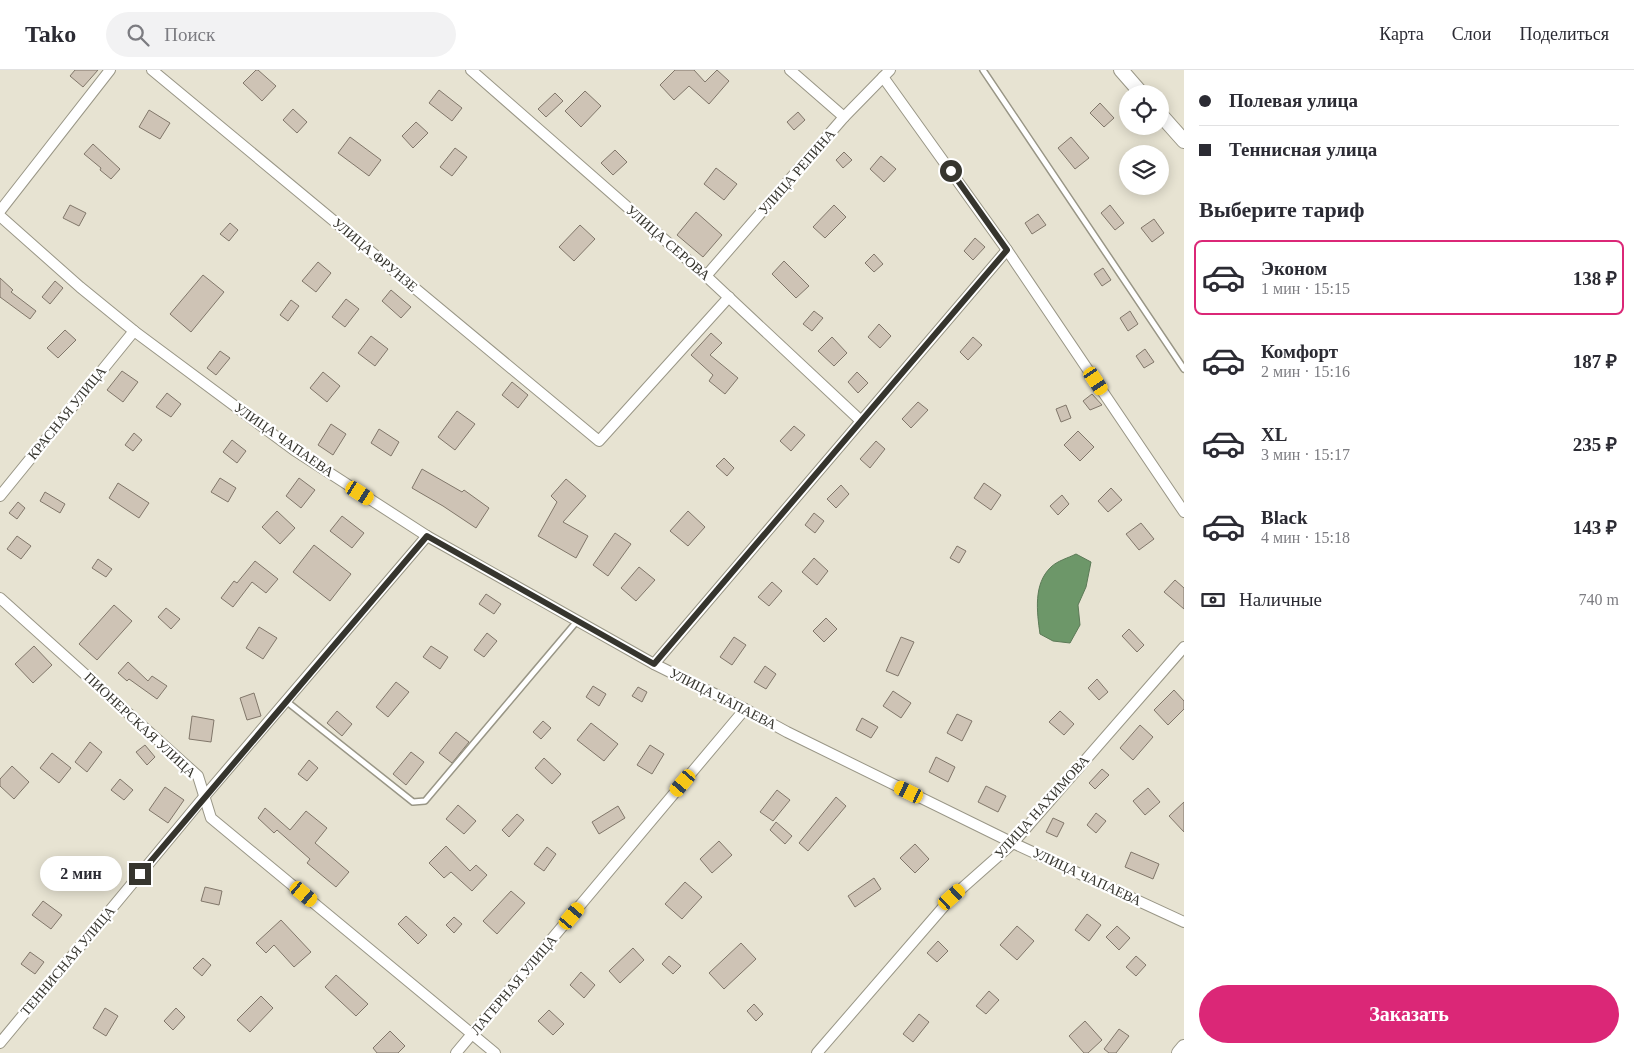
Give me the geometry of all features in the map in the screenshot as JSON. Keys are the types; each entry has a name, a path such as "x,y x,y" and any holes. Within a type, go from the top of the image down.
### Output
{"street":[{"path":"0,211 110,70"},
{"name":"УЛИЦА ФРУНЗЕ","path":"152,70 599,441 730,297"},
{"name":"УЛИЦА СЕРОВА","path":"471,70 730,297 861,421"},
{"path":"790,70 838,124"},
{"path":"1121,70 1134,85"},
{"path":"886,73 1184,512"},
{"name":"УЛИЦА РЕПИНА","path":"706,276 838,124 886,73"},
{"path":"1169,124 1184,142"},
{"name":"УЛИЦА ЧАПАЕВА","path":"0,216 134,331 294,450 427,536 654,664 787,732 1013,843 1184,922"},
{"path":"654,664 1007,250"},
{"name":"КРАСНАЯ УЛИЦА","path":"1,491 134,331"},
{"name":"ТЕННИСНАЯ УЛИЦА","path":"0,1043 204,797 427,536"},
{"name":"ПИОНЕРСКАЯ УЛИЦА","path":"0,598 198,776 211,818 495,1053"},
{"name":"УЛИЦА НАХИМОВА","path":"818,1053 952,897 1013,843 1184,647"},
{"name":"ЛАГЕРНАЯ УЛИЦА","path":"456,1053 474,1034 745,709"},
{"path":"1179,1053 1184,1047"}],"lane":[{"path":"983,70 1184,369"},
{"path":"286,701 413,802 425,801 578,620"}],"shaded area":[{"path":"1076,554 1091,562 1086,587 1078,605 1080,625 1070,643 1053,641 1040,634 1037,608 1041,582 1051,567 1059,561"}],"building":[{"path":"75,70 98,70 83,87 70,76"},
{"path":"256,70 276,86 262,101 243,83"},
{"path":"675,70 694,70 705,82 717,70 729,81 709,104 689,86 674,100 660,85"},
{"path":"439,90 462,108 452,121 429,103"},
{"path":"585,91 601,106 581,127 565,111"},
{"path":"555,93 563,101 546,117 538,109"},
{"path":"1100,103 1114,118 1104,127 1090,113"},
{"path":"293,109 307,122 297,133 283,120"},
{"path":"149,110 170,123 160,139 139,127"},
{"path":"798,112 805,120 794,130 787,122"},
{"path":"416,122 428,133 413,148 402,136"},
{"path":"350,137 381,160 369,176 338,153"},
{"path":"1071,137 1089,158 1075,169 1058,148"},
{"path":"93,144 120,169 111,179 84,154"},
{"path":"455,148 467,157 452,176 440,167"},
{"path":"615,150 627,162 613,175 601,163"},
{"path":"844,152 852,160 843,168 836,160"},
{"path":"881,156 896,169 884,182 870,169"},
{"path":"716,168 737,184 724,200 704,184"},
{"path":"70,205 86,213 79,226 63,218"},
{"path":"834,205 846,217 825,238 813,227"},
{"path":"1110,205 1124,223 1115,230 1101,213"},
{"path":"696,212 722,235 703,257 677,235"},
{"path":"1038,214 1046,225 1032,234 1025,223"},
{"path":"1154,219 1164,233 1152,242 1141,228"},
{"path":"230,223 238,230 229,241 220,234"},
{"path":"580,225 595,239 574,261 559,247"},
{"path":"975,238 985,247 973,260 964,251"},
{"path":"874,254 883,264 874,272 865,263"},
{"path":"784,261 809,286 796,298 772,274"},
{"path":"318,262 331,273 316,292 302,281"},
{"path":"1103,268 1111,280 1102,286 1094,274"},
{"path":"203,275 224,292 191,332 170,314"},
{"path":"0,278 13,290 11,292 36,311 30,319 0,297"},
{"path":"55,281 63,288 50,304 42,297"},
{"path":"391,290 411,307 401,318 382,301"},
{"path":"346,299 359,309 345,327 332,317"},
{"path":"291,300 299,306 288,321 280,315"},
{"path":"814,311 823,318 812,331 803,324"},
{"path":"1130,311 1138,324 1128,331 1120,318"},
{"path":"879,324 891,336 880,348 868,337"},
{"path":"65,330 76,340 58,358 47,348"},
{"path":"711,333 722,343 710,355 738,378 725,394 709,381 713,375 691,355"},
{"path":"371,336 388,349 375,366 358,353"},
{"path":"832,337 847,353 834,366 818,351"},
{"path":"973,337 982,345 968,360 960,352"},
{"path":"1145,349 1154,362 1144,368 1136,356"},
{"path":"220,351 230,358 216,375 207,368"},
{"path":"122,371 138,382 123,402 107,390"},
{"path":"323,372 340,386 327,402 310,388"},
{"path":"857,372 868,383 858,393 848,382"},
{"path":"512,382 528,395 518,408 502,395"},
{"path":"167,393 181,404 171,417 156,407"},
{"path":"1092,394 1102,405 1090,410 1083,401"},
{"path":"918,402 928,410 911,428 902,419"},
{"path":"1066,405 1071,418 1061,422 1056,409"},
{"path":"457,411 475,424 455,450 438,437"},
{"path":"331,424 346,434 333,455 318,445"},
{"path":"794,426 805,435 791,451 780,441"},
{"path":"379,429 399,442 391,456 371,443"},
{"path":"1078,431 1094,447 1080,461 1064,445"},
{"path":"134,433 142,440 133,451 125,445"},
{"path":"232,440 246,451 237,463 223,452"},
{"path":"876,441 885,449 870,468 860,459"},
{"path":"724,458 734,468 727,476 716,466"},
{"path":"422,469 462,492 464,490 489,508 476,528 412,488"},
{"path":"220,478 236,488 228,502 211,492"},
{"path":"299,478 315,490 301,508 286,496"},
{"path":"566,479 586,496 563,522 588,536 576,558 538,536 557,502 551,496"},
{"path":"118,483 149,503 139,518 109,498"},
{"path":"984,483 1001,495 991,510 974,498"},
{"path":"841,485 849,494 836,508 827,499"},
{"path":"1111,488 1122,500 1108,512 1098,501"},
{"path":"45,492 65,504 60,513 40,501"},
{"path":"1062,495 1069,504 1058,515 1050,506"},
{"path":"18,502 25,508 17,519 9,513"},
{"path":"277,511 295,528 280,544 262,527"},
{"path":"688,511 705,527 688,546 670,531"},
{"path":"814,513 824,521 815,533 805,525"},
{"path":"342,516 364,533 352,548 330,531"},
{"path":"1141,523 1154,539 1139,550 1126,534"},
{"path":"615,533 631,544 608,576 593,565"},
{"path":"17,536 31,546 21,559 7,549"},
{"path":"314,545 351,574 330,601 293,572"},
{"path":"957,546 966,551 959,563 950,558"},
{"path":"814,558 828,571 817,585 802,572"},
{"path":"98,559 112,569 106,577 92,568"},
{"path":"255,561 278,579 266,593 252,582 233,607 221,598 234,581 237,583"},
{"path":"639,567 655,580 636,601 621,588"},
{"path":"1175,580 1184,588 1184,609 1164,592"},
{"path":"772,582 782,591 769,606 758,597"},
{"path":"486,594 501,604 494,614 479,604"},
{"path":"114,605 132,621 97,660 79,644"},
{"path":"166,608 180,619 171,629 158,617"},
{"path":"826,618 837,629 824,642 813,631"},
{"path":"259,627 277,638 263,659 246,648"},
{"path":"1129,629 1144,645 1137,652 1122,636"},
{"path":"487,633 497,641 484,657 474,650"},
{"path":"734,637 746,645 732,665 720,657"},
{"path":"901,637 914,642 898,676 886,671"},
{"path":"34,646 52,665 33,683 15,664"},
{"path":"431,646 448,657 440,669 423,657"},
{"path":"128,662 148,681 152,676 167,686 157,699 129,679 127,681 118,673"},
{"path":"765,666 776,674 766,689 754,682"},
{"path":"1097,679 1108,692 1099,700 1088,688"},
{"path":"396,682 409,692 388,717 376,707"},
{"path":"593,686 606,694 599,706 586,697"},
{"path":"638,687 647,692 642,702 632,696"},
{"path":"1174,690 1184,701 1184,709 1168,725 1154,710"},
{"path":"893,691 911,703 901,718 883,706"},
{"path":"254,693 261,716 247,720 240,698"},
{"path":"337,711 352,724 342,736 327,723"},
{"path":"1060,711 1074,724 1064,735 1049,722"},
{"path":"957,714 972,721 962,741 947,733"},
{"path":"192,716 214,720 211,742 189,739"},
{"path":"862,718 878,727 871,738 856,730"},
{"path":"543,721 551,728 541,739 533,732"},
{"path":"591,723 618,744 604,761 577,740"},
{"path":"1140,725 1153,737 1133,760 1120,748"},
{"path":"456,732 469,742 452,763 439,753"},
{"path":"90,742 102,752 87,772 75,762"},
{"path":"145,745 155,757 147,765 136,752"},
{"path":"650,745 664,754 652,774 637,765"},
{"path":"411,752 424,762 406,785 393,774"},
{"path":"52,753 71,768 59,783 40,768"},
{"path":"936,757 955,767 948,782 929,772"},
{"path":"544,758 561,774 552,784 535,768"},
{"path":"309,760 318,768 307,781 298,774"},
{"path":"12,766 29,782 14,799 0,786 0,779"},
{"path":"1102,769 1109,775 1095,789 1089,783"},
{"path":"120,779 133,790 124,800 111,790"},
{"path":"986,786 1006,796 998,812 978,802"},
{"path":"165,787 184,800 168,823 149,810"},
{"path":"1148,788 1160,802 1145,815 1133,801"},
{"path":"777,790 790,800 773,821 760,812"},
{"path":"836,797 846,806 808,851 799,843"},
{"path":"1184,802 1184,832 1169,816"},
{"path":"458,805 476,821 464,834 446,819"},
{"path":"618,806 625,818 599,834 592,822"},
{"path":"265,808 290,830 306,811 327,828 315,843 349,872 336,887 307,863 310,859 277,830 274,833 258,818"},
{"path":"1096,813 1106,821 1096,833 1087,825"},
{"path":"517,814 524,820 509,837 502,830"},
{"path":"1053,818 1064,823 1057,837 1046,832"},
{"path":"776,822 792,836 785,844 770,830"},
{"path":"719,841 732,855 712,873 700,859"},
{"path":"915,844 929,859 915,873 900,858"},
{"path":"446,846 470,871 476,865 487,875 472,891 451,872 444,878 429,863"},
{"path":"547,847 556,854 544,871 534,864"},
{"path":"1131,852 1159,864 1153,879 1125,867"},
{"path":"874,878 881,889 855,907 848,896"},
{"path":"685,882 702,897 682,919 665,904"},
{"path":"205,887 222,891 219,905 201,901"},
{"path":"511,891 525,903 497,934 483,921"},
{"path":"43,901 62,915 51,929 32,915"},
{"path":"1087,914 1101,925 1089,941 1075,930"},
{"path":"406,916 427,935 418,944 398,924"},
{"path":"454,917 462,924 454,933 446,925"},
{"path":"281,920 311,952 294,967 274,945 266,953 256,943"},
{"path":"1017,926 1034,941 1017,960 1000,945"},
{"path":"1117,926 1130,938 1119,950 1106,937"},
{"path":"938,941 948,951 937,962 927,953"},
{"path":"741,943 756,959 724,989 709,973"},
{"path":"633,948 644,960 620,983 609,971"},
{"path":"30,952 44,962 35,974 21,964"},
{"path":"669,956 681,966 673,974 662,964"},
{"path":"1136,956 1146,965 1136,976 1126,967"},
{"path":"203,958 211,965 202,976 193,968"},
{"path":"581,972 595,985 584,998 570,985"},
{"path":"336,975 368,1004 356,1016 325,987"},
{"path":"989,991 999,1000 986,1014 976,1006"},
{"path":"261,996 273,1008 250,1032 237,1020"},
{"path":"754,1004 763,1014 756,1021 747,1011"},
{"path":"105,1008 118,1016 106,1036 93,1028"},
{"path":"176,1008 185,1017 173,1030 164,1021"},
{"path":"549,1010 564,1024 553,1035 538,1021"},
{"path":"919,1014 929,1022 913,1042 903,1034"},
{"path":"1085,1021 1102,1040 1088,1053 1084,1053 1069,1036"},
{"path":"1119,1029 1129,1036 1116,1053 1109,1053 1104,1049"},
{"path":"390,1031 405,1046 398,1053 377,1053 373,1048"}],"route":[{"path":"140,874 427,536 654,664 1007,250 951,171"}]}
